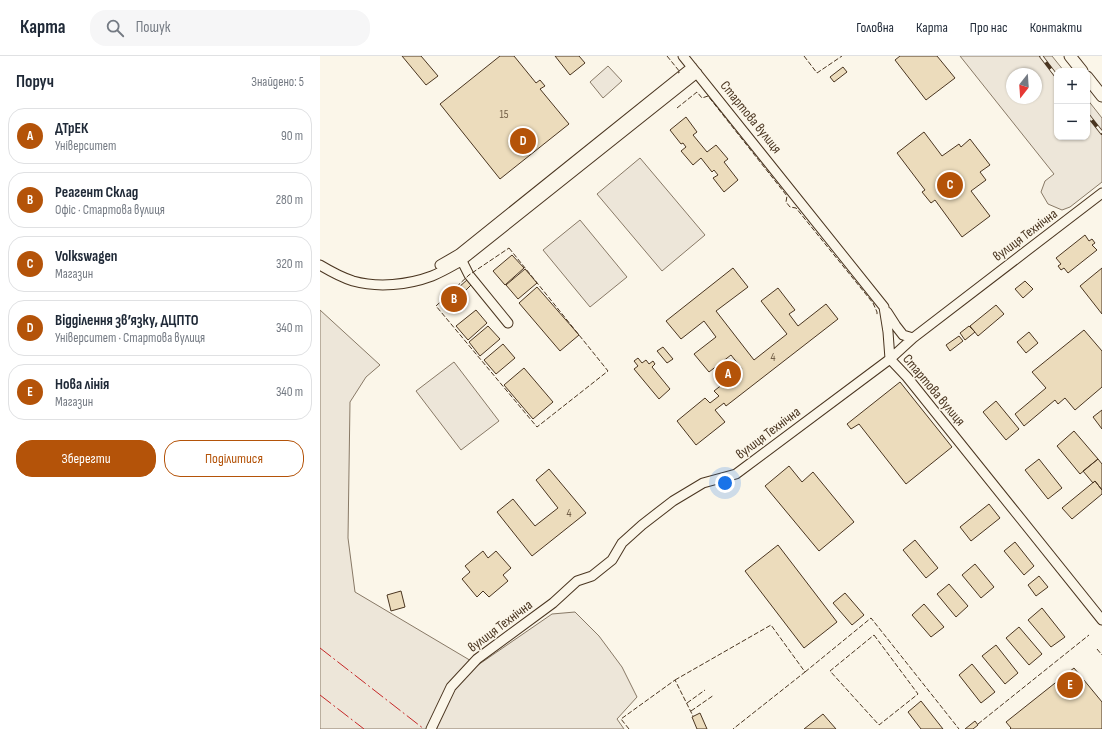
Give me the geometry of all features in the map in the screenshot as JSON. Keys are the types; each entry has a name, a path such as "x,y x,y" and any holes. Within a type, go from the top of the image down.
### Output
{"main road":[{"path":"1070,56 1080,68"},
{"path":"1090,81 1102,96"}],"street":[{"name":"Стартова вулиця","path":"683,56 884,307 890,359 907,377 1102,620"},
{"path":"320,265 353,281 374,284 399,284 442,272 694,70"},
{"name":"вулиця Технічна","path":"431,729 451,687 477,659 553,603 577,581 592,576 612,560 622,542 642,525 673,501 703,483 736,474 890,359 913,338 1102,193"},
{"path":"440,265 460,257"},
{"path":"460,257 469,275 508,323"},
{"path":"884,307 903,335 913,338"}],"shaded area":[{"path":"960,56 1052,56 1062,68 1054,68 1054,140 1090,140 1090,103 1102,118 1102,182 1070,207 1062,210 1048,204 1041,192 1045,181 1054,174"},
{"path":"608,66 622,81 603,98 590,82"},
{"path":"640,158 705,235 662,271 597,194"},
{"path":"580,220 627,277 590,307 543,250"},
{"path":"320,310 380,365 366,377 350,402 348,538 355,592 478,665 552,614 575,612 599,636 622,667 637,697 617,719 624,729 320,729"},
{"path":"454,362 499,421 461,450 416,391"}],"building":[{"path":"402,56 421,56 438,76 426,85"},
{"path":"500,56 514,56 536,83 540,80 545,86 540,89 569,124 500,179 440,104"},
{"path":"555,56 579,56 585,63 570,75"},
{"path":"900,56 937,56 955,78 926,100 895,60"},
{"path":"843,67 847,72 834,82 830,77"},
{"path":"686,117 697,132 693,135 707,152 716,145 728,159 724,162 738,180 724,192 713,178 718,175 714,170 712,172 701,158 693,165 681,151 686,147 683,143 681,144 670,130"},
{"path":"924,132 942,156 959,144 961,147 970,139 990,165 980,172 986,180 971,191 990,216 962,237 935,200 931,203 922,192 925,190 897,153"},
{"path":"1085,235 1089,241 1092,239 1095,243 1092,245 1097,250 1068,273 1064,268 1061,270 1058,266 1061,264 1056,258"},
{"path":"512,255 524,268 505,285 493,271"},
{"path":"733,268 748,287 716,311 754,360 787,334 761,301 778,288 795,310 789,314 798,326 826,304 838,319 726,406 724,403 715,410 725,422 696,445 677,421 705,398 710,403 719,396 714,391 742,369 731,355 709,372 694,354 716,337 704,321 681,339 666,321"},
{"path":"1102,268 1102,314 1080,286"},
{"path":"525,269 537,283 518,299 506,285"},
{"path":"468,279 472,284 463,293 458,288"},
{"path":"1025,281 1033,289 1023,298 1015,289"},
{"path":"537,287 579,335 560,351 519,303"},
{"path":"458,288 465,295 450,310 443,302"},
{"path":"996,305 1004,314 978,336 970,326"},
{"path":"476,310 487,323 468,340 456,326"},
{"path":"488,326 500,339 480,356 469,342"},
{"path":"969,326 975,332 965,340 960,333"},
{"path":"1084,330 1102,351 1102,387 1075,410 1065,398 1058,404 1055,400 1024,426 1015,414 1046,388 1032,372"},
{"path":"1029,332 1038,343 1026,353 1017,342"},
{"path":"959,336 963,341 950,351 946,345"},
{"path":"503,344 515,358 496,374 484,360"},
{"path":"663,347 673,359 667,363 657,351"},
{"path":"638,358 642,363 646,360 649,364 653,361 655,364 652,367 670,389 659,399 634,369 638,366 634,361"},
{"path":"524,368 553,402 533,419 504,385"},
{"path":"900,382 952,447 906,484 859,424 851,429 847,424"},
{"path":"996,401 1019,429 1006,440 983,412"},
{"path":"1102,410 1102,429 1093,417"},
{"path":"1074,431 1098,459 1080,474 1057,446"},
{"path":"1039,459 1062,488 1048,499 1025,470"},
{"path":"1098,459 1102,464 1102,490 1095,481 1093,483 1083,471"},
{"path":"789,466 802,482 813,472 854,522 819,551 765,486"},
{"path":"549,469 586,513 532,556 497,512 513,499 535,526 558,508 536,480"},
{"path":"1095,481 1102,490 1102,494 1072,519 1062,508"},
{"path":"989,504 1000,518 971,541 960,527"},
{"path":"915,540 938,568 926,578 903,550"},
{"path":"1015,542 1034,566 1024,575 1004,551"},
{"path":"778,545 837,622 804,648 745,571"},
{"path":"483,551 488,558 496,551 511,568 503,575 508,581 489,597 483,591 477,597 462,579 470,572 465,566"},
{"path":"975,564 994,587 981,598 962,575"},
{"path":"1039,576 1048,587 1036,596 1028,585"},
{"path":"949,584 968,606 956,617 937,594"},
{"path":"401,591 405,607 391,611 387,595"},
{"path":"845,593 864,615 852,625 833,603"},
{"path":"924,604 944,627 931,637 912,615"},
{"path":"1042,608 1065,637 1051,647 1028,620"},
{"path":"1019,627 1042,654 1029,665 1006,638"},
{"path":"996,645 1018,673 1005,684 982,656"},
{"path":"972,664 995,692 981,703 959,675"},
{"path":"1074,668 1102,702 1102,729 1010,729 1011,728 1006,722"},
{"path":"921,701 943,729 921,729 908,712"},
{"path":"700,713 707,729 697,729 692,717"},
{"path":"823,714 836,729 804,729"},
{"path":"975,721 978,725 973,729 965,729"}],"railway":[{"path":"1041,56 1054,73"},
{"path":"1090,118 1102,133"}],"fence":[{"path":"667,56 680,72 678,73"},
{"path":"804,56 817,73 842,56"},
{"path":"677,108 697,92 702,98 708,96 787,196 786,202 790,207 796,208 873,303 877,315"},
{"path":"509,248 608,371 537,427 436,306 469,275 509,248"},
{"path":"805,672 871,618 959,729"},
{"path":"675,680 771,625 805,672 733,729"},
{"path":"874,635 918,694 879,725 830,671 874,635"},
{"path":"978,724 1089,635"},
{"path":"1097,649 1102,655"},
{"path":"629,729 621,719 675,680 693,716"},
{"path":"687,703 705,690"},
{"path":"691,711 714,695"}],"power":[{"path":"320,648 424,729"},
{"path":"320,695 364,729"}],"place":[{"name":"Відділення зв’язку, ДЦПТО","path":"523,141"},
{"name":"Volkswagen","path":"950,185"},
{"name":"Реагент Склад","path":"454,299"},
{"name":"ДТрЕК","path":"728,374"},
{"name":"Нова лінія","path":"1070,685"}]}
